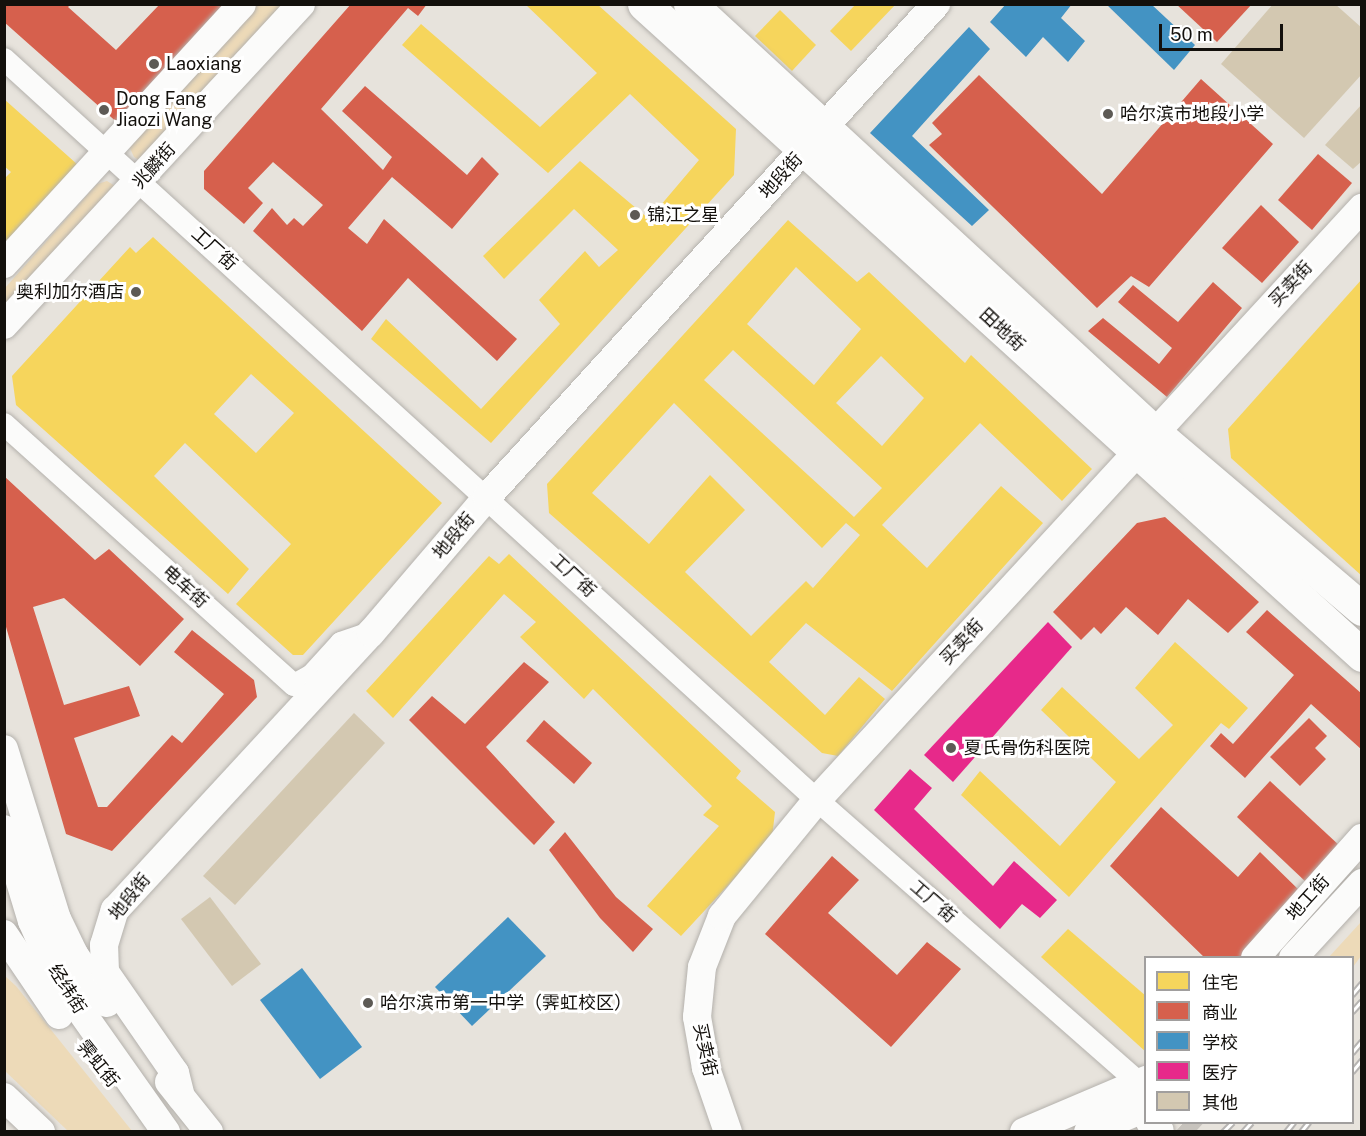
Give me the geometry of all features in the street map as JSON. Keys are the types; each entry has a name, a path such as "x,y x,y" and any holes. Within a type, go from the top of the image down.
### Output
{"highway":[{"name":"田地街","path":"644,4 816,138"},
{"name":"田地街","path":"690,4 816,138 1144,442 1362,655"},
{"name":"田地街","path":"1144,442 1362,609"}],"main road":[{"path":"4,264 105,149 242,4"},
{"name":"兆麟街","path":"4,325 140,182 301,4"},
{"name":"地段街","path":"195,1114 176,1073 105,972 107,926 115,910 371,633 486,497 936,4"},
{"name":"买卖街","path":"728,1131 701,1041 698,1008 702,967 722,916 817,800 1144,442 1362,208"},
{"name":"经纬街","path":"4,750 57,919 94,986 195,1114"},
{"name":"地工街","path":"1256,956 1362,838"},
{"name":"经纬街","path":"7,851 32,921 56,976 166,1131"},
{"name":"地工街","path":"1294,956 1362,883"},
{"name":"霁虹街","path":"4,934 42,992 105,1074 160,1131"},
{"name":"霁虹街","path":"4,962 42,992"},
{"path":"4,1097 41,1131"},
{"path":"1024,1131 1144,1102"},
{"path":"1088,1131 1144,1102"}],"street":[{"name":"工厂街","path":"4,59 486,497 1144,1102"},
{"name":"电车街","path":"4,424 294,685 312,675 341,643 371,633"}],"shaded area":[{"path":"251,5 290,5 139,160 134,157 128,144"},
{"path":"107,181 115,186 5,316 5,288 97,184"},
{"path":"1361,922 1361,956 1354,966 1354,956 1330,956"},
{"path":"5,976 16,986 132,1131 68,1131 5,1071"}],"building: 住宅":[{"path":"525,4 597,4 736,129 734,175 491,443 371,339 386,319 481,409 560,324 539,300 585,251 599,267 618,250 574,209 504,279 483,256 580,161 649,219 699,160 630,94 548,173 402,45 421,24 540,127 597,73"},
{"path":"856,4 896,4 851,51 830,31"},
{"path":"780,10 816,45 792,71 755,36"},
{"path":"4,99 78,165 4,251 4,179 11,172 4,166"},
{"path":"788,220 857,282 869,272 965,363 971,355 1092,469 1062,501 980,423 882,525 927,568 1001,486 1043,523 892,691 806,623 769,662 825,715 859,677 885,699 838,756 822,753 549,513 547,484","holes":["796,267 861,329 814,385 747,324","733,350 882,488 854,517 704,380","881,356 924,398 882,446 836,403","674,403 822,548 846,523 860,535 813,588 806,581 751,636 685,572 745,510 710,475 649,544 592,493"]},
{"path":"153,237 442,503 303,655 293,655 236,604 291,544 185,443 154,476 249,569 228,594 16,405 12,376 130,247 136,253","holes":["251,374 294,413 256,453 214,414"]},
{"path":"1362,279 1362,576 1231,458 1228,429"},
{"path":"509,554 741,771 736,778 775,812 772,838 681,936 647,906 719,826 703,815 712,806 593,689 584,699 520,637 536,622 504,594 393,718 366,691 489,556 499,564"},
{"path":"1175,642 1248,708 1229,729 1221,723 1069,897 961,795 980,771 1060,846 1116,782 1041,710 1062,687 1139,759 1173,725 1135,688"},
{"path":"1068,929 1144,994 1144,1050 1041,957"}],"building: 商业":[{"path":"4,4 71,4 68,7 116,50 160,4 234,4 120,125 4,22"},
{"path":"351,4 427,4 418,16 408,8 321,109 383,170 392,157 342,111 365,86 467,175 482,157 499,174 452,229 392,177 348,228 367,244 384,219 517,339 497,361 408,278 362,331 253,231 272,208 287,225 294,218 303,226 323,205 273,162 248,188 263,203 244,224 204,189 204,171"},
{"path":"1176,4 1252,4 1217,42"},
{"path":"979,75 1102,194 1201,79 1273,144 1149,287 1131,276 1097,308 929,145 942,134 932,123"},
{"path":"1318,154 1352,183 1312,230 1278,200"},
{"path":"1261,205 1299,242 1262,283 1222,248"},
{"path":"1213,282 1242,308 1167,397 1088,331 1103,318 1159,364 1172,348 1118,302 1133,285 1178,322"},
{"path":"4,476 95,560 109,549 184,619 140,666 64,598 33,607 64,705 129,686 140,716 74,738 98,807 107,807 172,735 182,743 224,694 174,652 192,630 254,680 257,697 112,851 66,834 4,620"},
{"path":"1165,517 1259,602 1228,633 1188,599 1158,635 1126,607 1101,634 1094,627 1081,640 1053,612 1137,523"},
{"path":"1267,610 1362,694 1362,750 1311,704 1245,778 1210,746 1221,733 1233,744 1294,675 1246,632"},
{"path":"524,662 549,682 486,747 555,822 534,845 409,720 432,696 465,724"},
{"path":"1309,718 1327,736 1315,748 1326,759 1300,786 1270,757"},
{"path":"544,720 592,763 574,784 526,741"},
{"path":"1270,781 1341,847 1307,883 1237,817"},
{"path":"1161,807 1238,877 1260,852 1302,893 1247,956 1203,956 1110,866"},
{"path":"565,832 616,897 653,929 633,952 600,918 549,850"},
{"path":"832,856 859,880 828,913 897,975 927,942 961,969 891,1047 765,934"}],"building: 学校":[{"path":"1006,4 1072,4 1061,18 1085,41 1068,62 1043,37 1026,57 990,22"},
{"path":"1106,4 1151,4 1195,45 1174,70"},
{"path":"969,27 990,49 912,136 989,210 972,226 870,133"},
{"path":"508,917 546,956 472,1026 435,987"},
{"path":"302,968 362,1047 320,1079 260,1000"}],"building: 医疗":[{"path":"1048,622 1072,647 953,782 924,755"},
{"path":"910,769 932,788 914,809 993,886 1014,861 1057,900 1040,918 1022,904 1000,929 874,810"}],"building: 其他":[{"path":"1273,4 1335,4 1362,28 1362,74 1304,138 1221,64"},
{"path":"1362,104 1362,161 1353,169 1325,145"},
{"path":"354,713 385,743 235,905 203,876"},
{"path":"210,897 261,964 232,986 181,919"}],"tunnel":[{"path":"1186,1124 1195,1132"}],"railway":[{"path":"1354,993 1362,983"},
{"path":"1354,1010 1362,1001"},
{"path":"1354,1051 1362,1041"},
{"path":"1354,1070 1362,1060"},
{"path":"1223,1132 1231,1124"},
{"path":"1243,1132 1250,1124"},
{"path":"1286,1132 1292,1124"},
{"path":"1301,1132 1307,1124"}],"place":[{"name":"Laoxiang","path":"154,64"},
{"name":"Dong Fang Jiaozi Wang","path":"104,110"},
{"name":"哈尔滨市地段小学","path":"1108,114"},
{"name":"锦江之星","path":"635,215"},
{"name":"奥利加尔酒店","path":"136,292"},
{"name":"夏氏骨伤科医院","path":"951,748"},
{"name":"哈尔滨市第一中学（霁虹校区）","path":"368,1003"}]}
